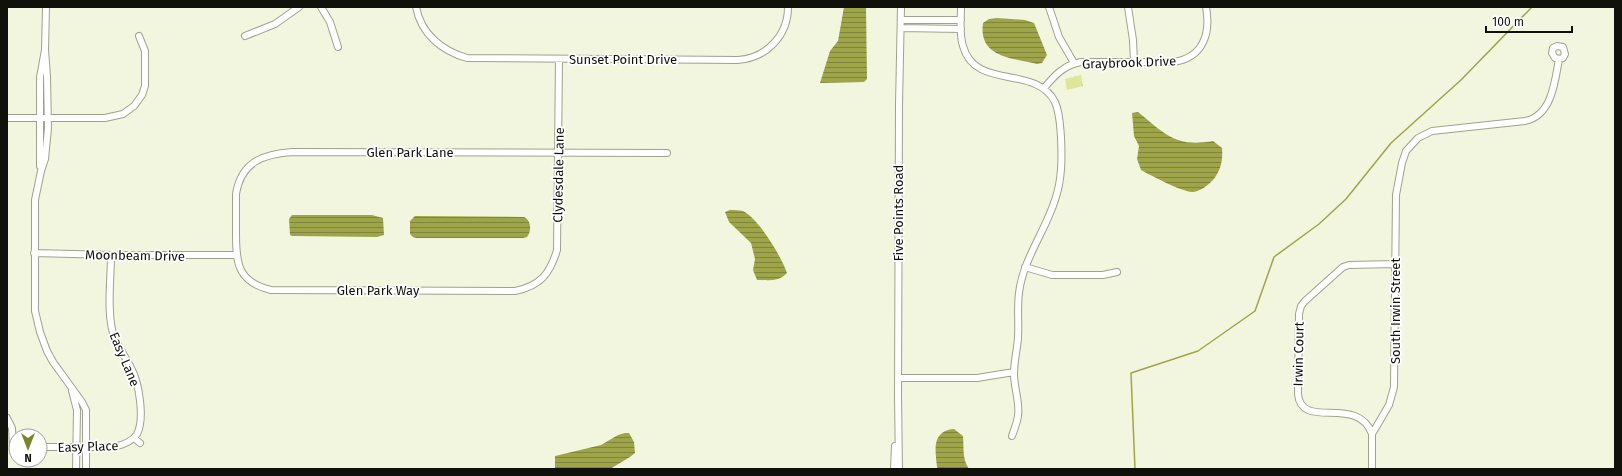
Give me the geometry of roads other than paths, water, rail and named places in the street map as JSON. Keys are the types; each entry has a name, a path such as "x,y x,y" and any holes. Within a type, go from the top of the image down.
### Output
{"street":[{"path":"46,7 44,118 47,148 35,200 34,301 40,332 53,362 82,402 86,410 86,469"},
{"path":"245,36 276,24 299,7"},
{"path":"321,7 330,22 338,47"},
{"name":"Sunset Point Drive","path":"416,7 424,28 433,39 449,51 468,58 746,60 761,54 774,44 784,29 788,7"},
{"name":"Five Points Road","path":"898,419 899,105 901,7"},
{"path":"961,7 962,42 964,51 970,61 978,68 994,75 1032,82 1044,88 1052,97 1058,111 1062,151 1061,174 1054,205 1025,267 1019,294 1018,338 1014,372 1018,410 1017,422 1012,436"},
{"path":"1049,7 1059,37 1074,63"},
{"path":"1128,7 1133,40 1134,62"},
{"name":"Graybrook Drive","path":"1044,88 1060,70 1074,63 1176,62 1187,58 1203,43 1207,32 1208,19 1206,7"},
{"path":"901,20 961,20"},
{"path":"901,28 961,29"},
{"path":"7,118 114,118 136,109 142,95 146,79 145,51 139,36"},
{"path":"427,44 433,39"},
{"name":"Clydesdale Lane","path":"536,283 545,277 553,264 557,250 559,59"},
{"name":"South Irwin Street","path":"1372,434 1389,405 1394,390 1396,195 1402,163 1407,149 1418,138 1432,131 1525,121 1538,116 1548,103 1559,59"},
{"name":"Glen Park Lane","path":"236,256 236,194 240,177 249,165 265,156 276,153 667,153"},
{"name":"Moonbeam Drive","path":"34,253 236,256"},
{"name":"Easy Lane","path":"111,255 110,317 112,331 118,346 135,376 140,396 139,426 134,438"},
{"name":"Glen Park Way","path":"236,256 245,276 252,282 271,290 515,291 525,289 536,283"},
{"name":"Irwin Court","path":"1372,434 1365,422 1354,414 1310,411 1301,405 1298,394 1298,314 1305,301 1343,267 1349,265 1395,264"},
{"path":"1025,267 1052,275 1103,275 1117,272"},
{"path":"898,378 977,378 1014,372"},
{"path":"71,387 77,410 76,469"},
{"path":"7,418 12,428"},
{"path":"894,469 898,419"},
{"path":"898,419 899,469"},
{"path":"1372,434 1372,469"},
{"path":"134,438 140,443"},
{"name":"Easy Place","path":"48,447 114,448 122,446 134,438"}],"waterway":[{"path":"1135,469 1131,373 1198,351 1255,311 1274,257 1319,224 1346,199 1391,143 1461,80 1532,7"}]}
